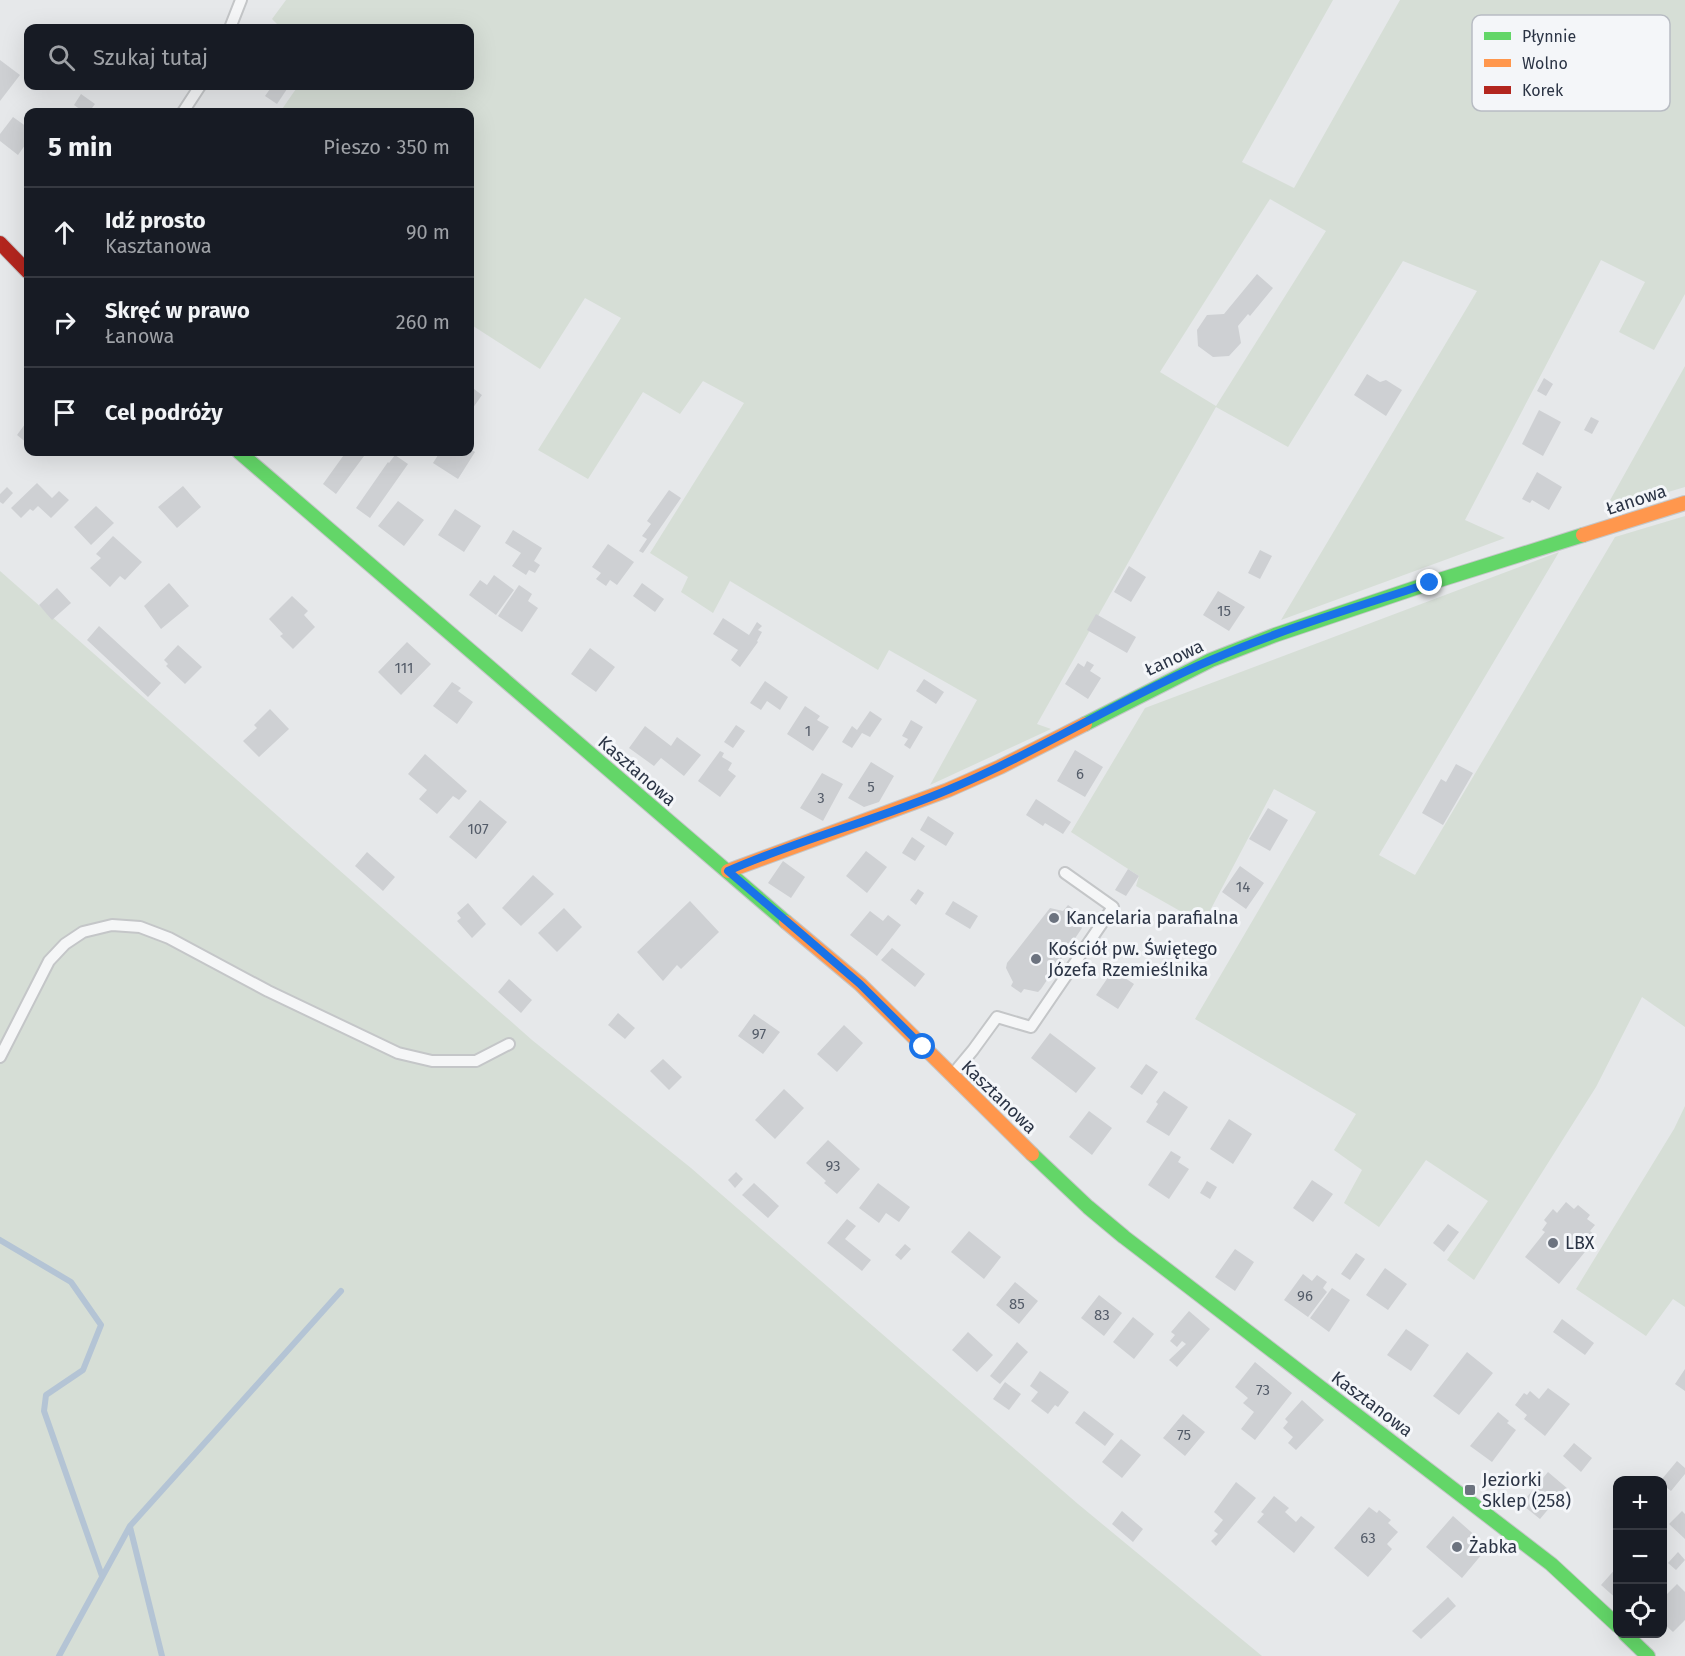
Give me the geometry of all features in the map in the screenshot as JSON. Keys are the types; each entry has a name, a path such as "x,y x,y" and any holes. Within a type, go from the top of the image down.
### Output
{"street":[{"path":"0,243 24,268"},
{"name":"Kasztanowa","path":"244,456 661,816 860,984 951,1076 1088,1207 1124,1238 1518,1538 1551,1564 1613,1622"},
{"name":"Łanowa","path":"728,871 948,790 1000,767 1211,660 1275,635 1430,583 1685,503"},
{"path":"1629,1638 1648,1656"}],"lane":[{"path":"232,24 241,0"},
{"path":"186,108 197,90"},
{"path":"951,1076 974,1050 997,1017 1031,1027 1113,907 1065,873"},
{"path":"0,1057 49,962 65,944 83,932 112,925 140,927 170,938 268,991 398,1053 432,1061 476,1061 509,1044"}],"shaded area":[{"path":"286,0 1333,0 1242,162 1294,188 1400,0 1685,0 1685,294 1654,350 1619,332 1645,282 1601,260 1465,520 1505,538 1281,620 1477,291 1403,261 1288,447 1216,407 1037,724 1051,729 930,785 977,700 889,650 878,670 730,581 713,613 681,592 688,577 650,553 744,403 703,381 680,414 643,392 588,479 538,450 621,318 585,298 540,369 474,327 474,108 283,108 295,90 474,90 474,24 277,24 272,19","holes":["1270,199 1326,231 1216,406 1160,372"]},
{"path":"1685,366 1685,487 1604,511"},
{"path":"1685,516 1685,1027 1642,997 1596,1087 1474,1280 1447,1260 1488,1201 1426,1160 1379,1227 1344,1203 1362,1170 1334,1150 1356,1114 1195,1019 1316,812 1274,789 1203,924 1136,886 1139,876 1071,832 1145,708 1559,552 1379,855 1415,875 1615,537"},
{"path":"0,571 532,1040 691,1168 1078,1504 1262,1656 0,1656"},
{"path":"1685,1106 1685,1307 1673,1299 1646,1336 1576,1289 1674,1129"}],"building":[{"path":"0,60 20,75 0,101"},
{"path":"269,90 286,90 277,104 265,96"},
{"path":"81,94 95,104 92,108 78,108 74,105"},
{"path":"13,117 24,125 24,147 18,155 0,141 0,134"},
{"path":"1257,274 1273,288 1250,316 1248,314 1238,326 1241,343 1229,356 1213,357 1198,346 1197,330 1207,315 1224,314"},
{"path":"1367,374 1380,382 1386,380 1402,390 1386,416 1354,395"},
{"path":"1544,378 1553,384 1546,396 1537,391"},
{"path":"474,389 482,395 474,406"},
{"path":"1539,410 1561,422 1543,456 1522,444"},
{"path":"1591,417 1599,421 1592,434 1584,430"},
{"path":"24,425 24,441 17,435"},
{"path":"343,456 364,456 336,494 323,484"},
{"path":"396,456 408,464 370,518 356,508"},
{"path":"437,456 472,456 458,479 433,463"},
{"path":"1537,472 1562,487 1549,510 1532,500 1530,503 1522,499"},
{"path":"37,483 52,498 59,491 69,500 51,518 38,506 33,511 30,509 21,518 11,508"},
{"path":"183,486 201,507 177,528 158,507"},
{"path":"7,487 13,493 3,504 0,502 0,494"},
{"path":"669,490 681,498 643,553 639,551 647,539 642,536 651,524 647,521"},
{"path":"398,501 424,520 404,546 378,526"},
{"path":"96,506 114,523 91,545 74,527"},
{"path":"455,509 481,526 464,552 438,535"},
{"path":"513,530 542,548 534,561 540,565 535,573 529,570 526,575 512,566 521,553 505,543"},
{"path":"113,536 142,562 125,580 120,576 110,587 90,568 101,558 96,554"},
{"path":"608,544 634,562 617,585 610,580 606,586 596,579 601,573 592,567"},
{"path":"1260,550 1272,556 1260,579 1248,573"},
{"path":"1129,566 1146,577 1131,602 1114,592"},
{"path":"494,575 514,590 496,615 469,595 480,580 487,585"},
{"path":"169,583 189,606 161,629 144,606"},
{"path":"642,583 664,599 655,612 633,596"},
{"path":"519,585 532,594 528,601 538,608 522,632 498,616"},
{"path":"57,588 71,603 52,620 39,605"},
{"path":"1218,591 1245,607 1229,631 1203,615"},
{"path":"292,596 308,611 304,615 315,627 293,649 280,636 283,634 269,619"},
{"path":"1096,614 1136,637 1127,653 1087,630"},
{"path":"723,618 749,635 757,622 762,626 758,630 762,632 758,642 740,667 731,660 738,650 713,634"},
{"path":"99,626 161,683 148,697 87,640"},
{"path":"407,642 431,664 401,695 378,672"},
{"path":"178,645 202,667 185,684 166,666 168,664 164,660"},
{"path":"590,648 615,667 596,692 571,674"},
{"path":"1087,661 1094,665 1090,671 1101,678 1088,699 1065,684 1078,663 1084,667"},
{"path":"924,679 944,692 936,704 916,691"},
{"path":"765,681 788,697 780,710 767,701 761,710 750,703"},
{"path":"452,682 461,688 458,691 473,702 457,724 433,706"},
{"path":"805,706 820,716 817,720 829,727 813,751 787,734"},
{"path":"270,709 289,729 259,757 243,741 257,728 254,725"},
{"path":"870,711 882,719 870,737 862,733 852,748 842,742 852,726 857,730"},
{"path":"911,720 923,727 910,749 904,745 908,739 902,736"},
{"path":"736,725 745,731 733,748 724,742"},
{"path":"645,726 671,746 677,737 701,755 684,776 661,758 654,766 629,748"},
{"path":"1075,750 1103,767 1085,797 1057,781"},
{"path":"720,751 724,753 722,757 732,763 728,770 736,776 720,797 698,781"},
{"path":"425,754 467,791 459,800 453,796 437,814 419,799 427,790 408,774"},
{"path":"871,762 894,776 879,802 864,807 848,798"},
{"path":"1456,764 1473,773 1443,825 1422,813 1441,779 1446,782"},
{"path":"822,773 843,784 823,821 800,808"},
{"path":"1036,799 1071,822 1063,834 1045,823 1043,826 1026,815"},
{"path":"480,800 507,822 476,859 449,837"},
{"path":"1268,808 1288,820 1270,851 1249,839"},
{"path":"928,816 954,833 946,846 920,830"},
{"path":"912,837 925,846 915,861 902,853"},
{"path":"866,851 887,867 867,893 846,876"},
{"path":"367,852 395,877 383,891 355,866"},
{"path":"783,861 805,877 791,898 768,883"},
{"path":"1240,866 1264,883 1246,909 1222,892"},
{"path":"1128,869 1139,876 1126,896 1115,890"},
{"path":"533,875 554,894 521,926 502,908"},
{"path":"918,889 924,893 916,905 910,900"},
{"path":"690,901 719,932 681,969 677,965 663,981 637,952"},
{"path":"953,901 978,916 970,929 945,914"},
{"path":"468,903 486,924 472,938 457,921 461,918 457,913"},
{"path":"1068,905 1078,912 1074,918 1082,928 1041,989 1038,992 1024,989 1021,993 1011,986 1013,982 1006,968 1007,963 1050,908 1063,911"},
{"path":"564,908 582,927 557,952 538,933"},
{"path":"870,911 883,921 888,915 901,925 877,956 850,935"},
{"path":"892,948 925,974 915,987 881,960"},
{"path":"1113,970 1134,984 1118,1009 1096,995"},
{"path":"509,979 532,1000 521,1013 498,992"},
{"path":"618,1013 635,1028 625,1039 608,1025"},
{"path":"754,1014 780,1032 763,1054 738,1036"},
{"path":"844,1025 863,1043 837,1072 817,1054"},
{"path":"1050,1033 1096,1068 1076,1093 1031,1058"},
{"path":"663,1059 682,1077 669,1090 650,1071"},
{"path":"1146,1064 1158,1072 1142,1095 1130,1087"},
{"path":"784,1089 804,1108 775,1139 755,1120"},
{"path":"1164,1091 1188,1107 1169,1136 1146,1122"},
{"path":"1089,1111 1112,1128 1092,1155 1069,1137"},
{"path":"1229,1119 1252,1134 1233,1164 1210,1149"},
{"path":"828,1140 860,1169 837,1194 806,1163"},
{"path":"1171,1151 1181,1157 1178,1162 1189,1169 1169,1199 1148,1185"},
{"path":"736,1172 743,1179 735,1188 728,1180"},
{"path":"1312,1180 1333,1194 1313,1222 1293,1208"},
{"path":"1207,1181 1217,1187 1210,1199 1200,1193"},
{"path":"754,1183 779,1206 768,1218 742,1195"},
{"path":"878,1183 910,1207 899,1222 886,1213 879,1223 859,1208"},
{"path":"1566,1202 1574,1209 1578,1205 1590,1215 1587,1219 1595,1225 1590,1231 1597,1237 1559,1284 1525,1257 1545,1232 1542,1230 1547,1223 1544,1220 1553,1209 1557,1213"},
{"path":"847,1219 856,1226 845,1239 871,1260 862,1271 827,1243"},
{"path":"1448,1224 1459,1232 1444,1252 1433,1243"},
{"path":"969,1231 1001,1257 984,1279 951,1252"},
{"path":"905,1244 911,1249 901,1260 895,1255"},
{"path":"1235,1249 1254,1262 1235,1291 1215,1277"},
{"path":"1356,1253 1365,1259 1350,1280 1341,1274"},
{"path":"1385,1268 1407,1284 1388,1310 1366,1295"},
{"path":"1303,1274 1312,1281 1317,1275 1327,1282 1323,1288 1327,1292 1308,1317 1284,1300"},
{"path":"1015,1282 1038,1301 1019,1324 996,1305"},
{"path":"1332,1288 1350,1300 1329,1332 1310,1318"},
{"path":"1099,1295 1122,1313 1104,1336 1081,1318"},
{"path":"1189,1311 1210,1329 1177,1367 1169,1360 1186,1344 1182,1341 1177,1347 1170,1341 1175,1335 1171,1332"},
{"path":"1133,1317 1154,1334 1134,1359 1113,1342"},
{"path":"1562,1319 1594,1343 1585,1355 1553,1332"},
{"path":"1406,1329 1429,1345 1411,1371 1387,1355"},
{"path":"968,1332 993,1355 977,1372 952,1350"},
{"path":"1017,1342 1028,1352 1000,1384 990,1376"},
{"path":"1467,1352 1493,1373 1459,1415 1433,1396"},
{"path":"1255,1362 1292,1393 1255,1440 1241,1429 1254,1412 1243,1403 1248,1398 1235,1387"},
{"path":"1685,1369 1685,1391 1675,1384"},
{"path":"1040,1371 1069,1392 1058,1407 1055,1405 1048,1414 1031,1401 1038,1392 1030,1386"},
{"path":"1005,1382 1021,1394 1009,1410 993,1399"},
{"path":"1548,1388 1570,1404 1545,1436 1524,1419 1527,1415 1515,1405 1524,1393 1527,1395 1530,1391 1539,1399"},
{"path":"1302,1400 1324,1420 1296,1450 1288,1443 1293,1437 1283,1428 1288,1422 1285,1419"},
{"path":"1084,1411 1114,1434 1105,1446 1075,1423"},
{"path":"1498,1412 1516,1430 1492,1462 1470,1446"},
{"path":"1183,1414 1205,1432 1185,1456 1163,1438"},
{"path":"1121,1439 1141,1455 1122,1478 1102,1462"},
{"path":"1574,1443 1592,1458 1581,1472 1563,1456"},
{"path":"1677,1461 1685,1468 1685,1474 1671,1491 1667,1488 1667,1476 1664,1476"},
{"path":"1548,1472 1568,1489 1540,1519 1521,1504"},
{"path":"1236,1482 1256,1498 1216,1546 1211,1541 1218,1534 1214,1531 1223,1520 1214,1512"},
{"path":"1274,1496 1289,1508 1285,1512 1296,1522 1301,1516 1315,1527 1294,1553 1257,1522 1264,1514 1261,1512"},
{"path":"1369,1507 1377,1513 1379,1510 1391,1520 1388,1523 1398,1532 1387,1544 1392,1549 1368,1577 1334,1548"},
{"path":"1122,1511 1143,1529 1133,1542 1112,1524"},
{"path":"1682,1511 1685,1514 1685,1539 1669,1524"},
{"name":"Żabka","path":"1453,1516 1488,1547 1462,1578 1426,1547"},
{"path":"1678,1552 1685,1560 1676,1570 1668,1563"},
{"path":"1613,1572 1613,1596 1601,1585"},
{"path":"1677,1584 1685,1592 1685,1620 1673,1632 1667,1627 1667,1594"},
{"path":"1448,1597 1456,1606 1421,1639 1412,1631"}],"waterway":[{"path":"0,1240 71,1282 101,1325 83,1370 46,1395 44,1411 102,1576"},
{"path":"59,1656 130,1526 341,1291"},
{"path":"130,1527 162,1656"}],"traffic: fast":[{"path":"244,456 786,922"},
{"path":"1085,724 1211,660 1275,635 1583,535"},
{"path":"1032,1154 1088,1207 1124,1237 1551,1564 1613,1621"},
{"path":"1629,1638 1648,1656"}],"traffic: slow":[{"path":"1583,535 1685,503"},
{"path":"728,871 948,790 1000,767 1085,724"},
{"path":"786,922 860,984 1032,1154"}],"traffic: jam":[{"path":"0,243 24,268"}],"place":[{"name":"Kancelaria parafialna","path":"1054,918"},
{"name":"Kościół pw. Świętego Józefa Rzemieślnika","path":"1036,959"},
{"name":"LBX","path":"1553,1243"},
{"name":"Jeziorki Sklep (258)","path":"1470,1490"},
{"name":"Żabka","path":"1457,1547"}],"route":[{"path":"923,1047 860,984 728,871 948,790 1000,767 1211,660 1275,635 1430,583"}]}
